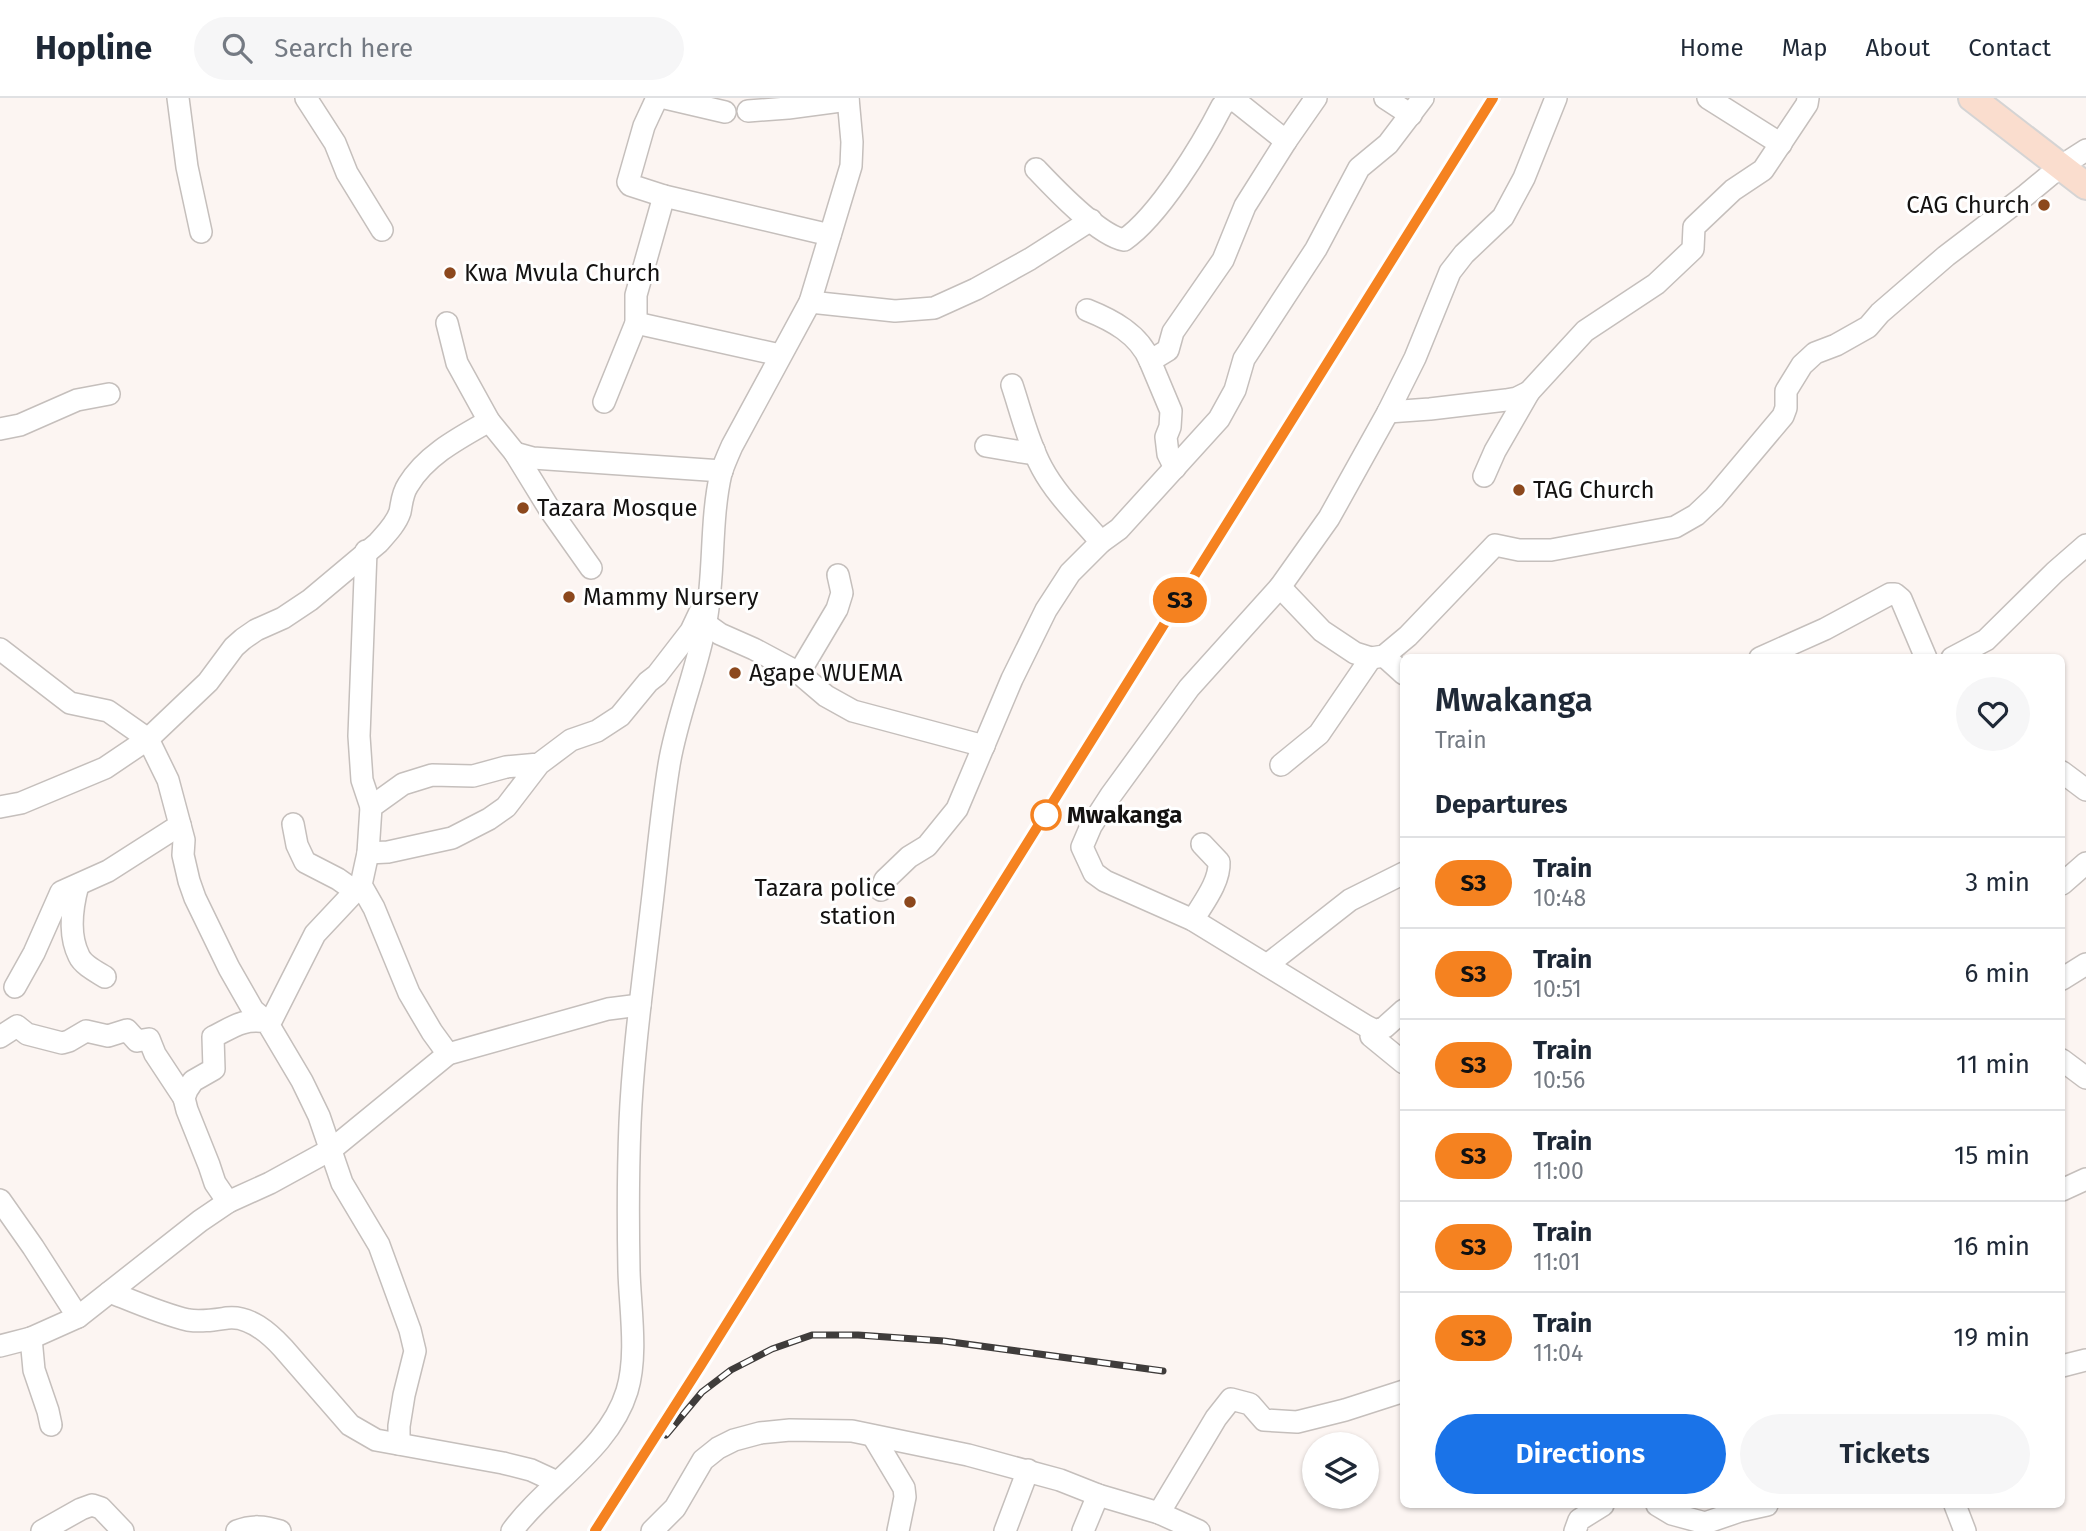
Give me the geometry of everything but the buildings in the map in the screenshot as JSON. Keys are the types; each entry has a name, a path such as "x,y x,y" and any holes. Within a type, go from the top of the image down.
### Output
{"main road":[{"path":"1972,98 2086,186"}],"street":[{"path":"178,98 187,167 201,232"},
{"path":"306,98 335,143 347,173 382,230"},
{"path":"657,98 644,126 628,182 630,185 664,196 830,236"},
{"path":"665,98 725,112"},
{"path":"1036,169 1091,220 1112,236 1124,240 1148,220 1181,174 1222,106 1232,98 1286,141"},
{"path":"1150,360 1168,350 1173,332 1223,260 1239,217 1316,98"},
{"path":"881,890 885,880 909,857 927,846 957,809 1012,679 1046,610 1070,573 1101,542 1119,529 1219,419 1235,390 1244,359 1316,249 1359,168 1388,144 1417,107 1385,98"},
{"path":"1400,1014 1376,1031 1193,920 1105,881 1094,873 1082,847 1091,826 1111,794 1189,688 1280,587 1329,518 1415,358 1450,271 1503,216 1524,178 1556,98"},
{"path":"1708,98 1781,144"},
{"path":"1484,476 1494,451 1529,392 1585,331 1656,284 1693,249 1694,228 1710,209 1763,170 1807,104 1808,98"},
{"path":"523,1526 557,1482 608,1428 627,1392 631,1375 630,1121 640,1005 669,763 706,624 716,507 722,471 732,446 810,302 851,166 848,99 748,111"},
{"path":"1281,765 1319,734 1377,657 1408,636 1494,545 1519,550 1551,550 1675,527 1696,515 1714,498 1783,416 1786,391 1802,365 1815,353 1868,327 1880,313 1938,263 2061,166 2086,150"},
{"path":"604,402 636,323 636,295 664,196"},
{"path":"810,302 895,311 934,308 976,289 1030,259 1091,220"},
{"path":"1087,310 1118,324 1139,344 1150,360 1171,411 1166,437 1168,454 1175,468"},
{"path":"447,323 457,363 489,421 515,453 550,510 591,568"},
{"path":"636,323 780,355"},
{"path":"1012,385 1021,417 1041,467 1101,542"},
{"path":"1388,412 1430,410 1506,400 1529,392"},
{"path":"0,429 28,422 77,400 110,394"},
{"path":"0,807 21,803 105,768 148,739 208,682 243,639 310,600 378,543 388,533 399,514 402,495 418,470 446,447 489,421"},
{"path":"986,446 1028,453 1034,450"},
{"path":"515,453 533,458 722,471"},
{"path":"1960,654 1986,640 2086,545"},
{"path":"184,1098 193,1081 214,1069 213,1037 252,1019 267,1022 272,1019 315,934 358,888 368,853 372,807 362,780 359,736 366,551"},
{"path":"799,673 837,609 842,593 838,575"},
{"path":"1280,587 1322,631 1355,653 1377,657 1400,671"},
{"path":"368,853 388,852 452,838 506,807 540,764 571,740 597,731 620,716 657,675 691,631 711,588"},
{"path":"1786,652 1889,594 1895,594 1901,599 1924,654"},
{"path":"706,624 720,634 799,673 826,696 853,711 984,746"},
{"path":"0,649 70,704 108,711 148,739 168,780 184,841 183,855 195,898 253,1010 267,1022 302,1081 319,1116 342,1183 379,1245 415,1346 400,1416 399,1444"},
{"path":"372,807 404,784 432,775 473,776 506,767 540,764"},
{"path":"2065,774 2086,790"},
{"path":"293,824 303,860 358,888 374,908 409,993 448,1054"},
{"path":"15,987 34,953 61,892 108,871 180,825"},
{"path":"1193,920 1213,887 1220,866 1202,844"},
{"path":"2065,881 2086,863"},
{"path":"1267,965 1350,900 1400,875"},
{"path":"78,885 71,912 79,958 105,977"},
{"path":"2065,977 2086,964"},
{"path":"0,1346 31,1338 78,1317 228,1202 270,1183 331,1149 448,1054 608,1009 640,1005"},
{"path":"0,1037 17,1026 27,1034 62,1043 86,1031 108,1036 127,1030 137,1041 149,1039 155,1054 184,1098 215,1183 228,1202"},
{"path":"1371,1035 1400,1060"},
{"path":"2065,1062 2086,1078"},
{"path":"2065,1189 2086,1180"},
{"path":"0,1200 78,1317"},
{"path":"110,1293 190,1320 206,1322 240,1318 257,1326 272,1336 350,1425 376,1440 503,1463 530,1470 557,1482"},
{"path":"31,1338 34,1370 51,1425"},
{"path":"2065,1365 2086,1360"},
{"path":"1165,1521 1216,1418 1231,1399 1250,1404 1264,1420 1297,1422 1400,1392"},
{"path":"652,1531 674,1508 703,1460 719,1448 734,1440 760,1433 790,1430 852,1431 922,1444 1028,1470 1199,1531"},
{"path":"873,1436 904,1488 905,1497 898,1531"},
{"path":"1005,1531 1028,1470"},
{"path":"1083,1531 1098,1495"},
{"path":"42,1531 92,1505 101,1508 123,1531"},
{"path":"670,1531 674,1508"},
{"path":"1575,1531 1579,1520 1597,1508"},
{"path":"1662,1508 1672,1514 1705,1523 1754,1508"},
{"path":"1955,1508 1957,1529"},
{"path":"237,1531 260,1526 279,1531"}],"railway":[{"path":"595,1531 1493,98"},
{"path":"666,1435 702,1392 731,1370 772,1349 812,1335 944,1341 1163,1371"}],"train":[{"name":"S3","path":"595,1531 1493,98"}],"place":[{"name":"CAG Church","path":"2044,205"},
{"name":"Kwa Mvula Church","path":"450,273"},
{"name":"TAG Church","path":"1519,490"},
{"name":"Tazara Mosque","path":"523,508"},
{"name":"Mammy Nursery","path":"569,597"},
{"name":"Agape WUEMA","path":"735,673"},
{"name":"Mwakanga","path":"1046,815"},
{"name":"Tazara police station","path":"910,902"}]}
